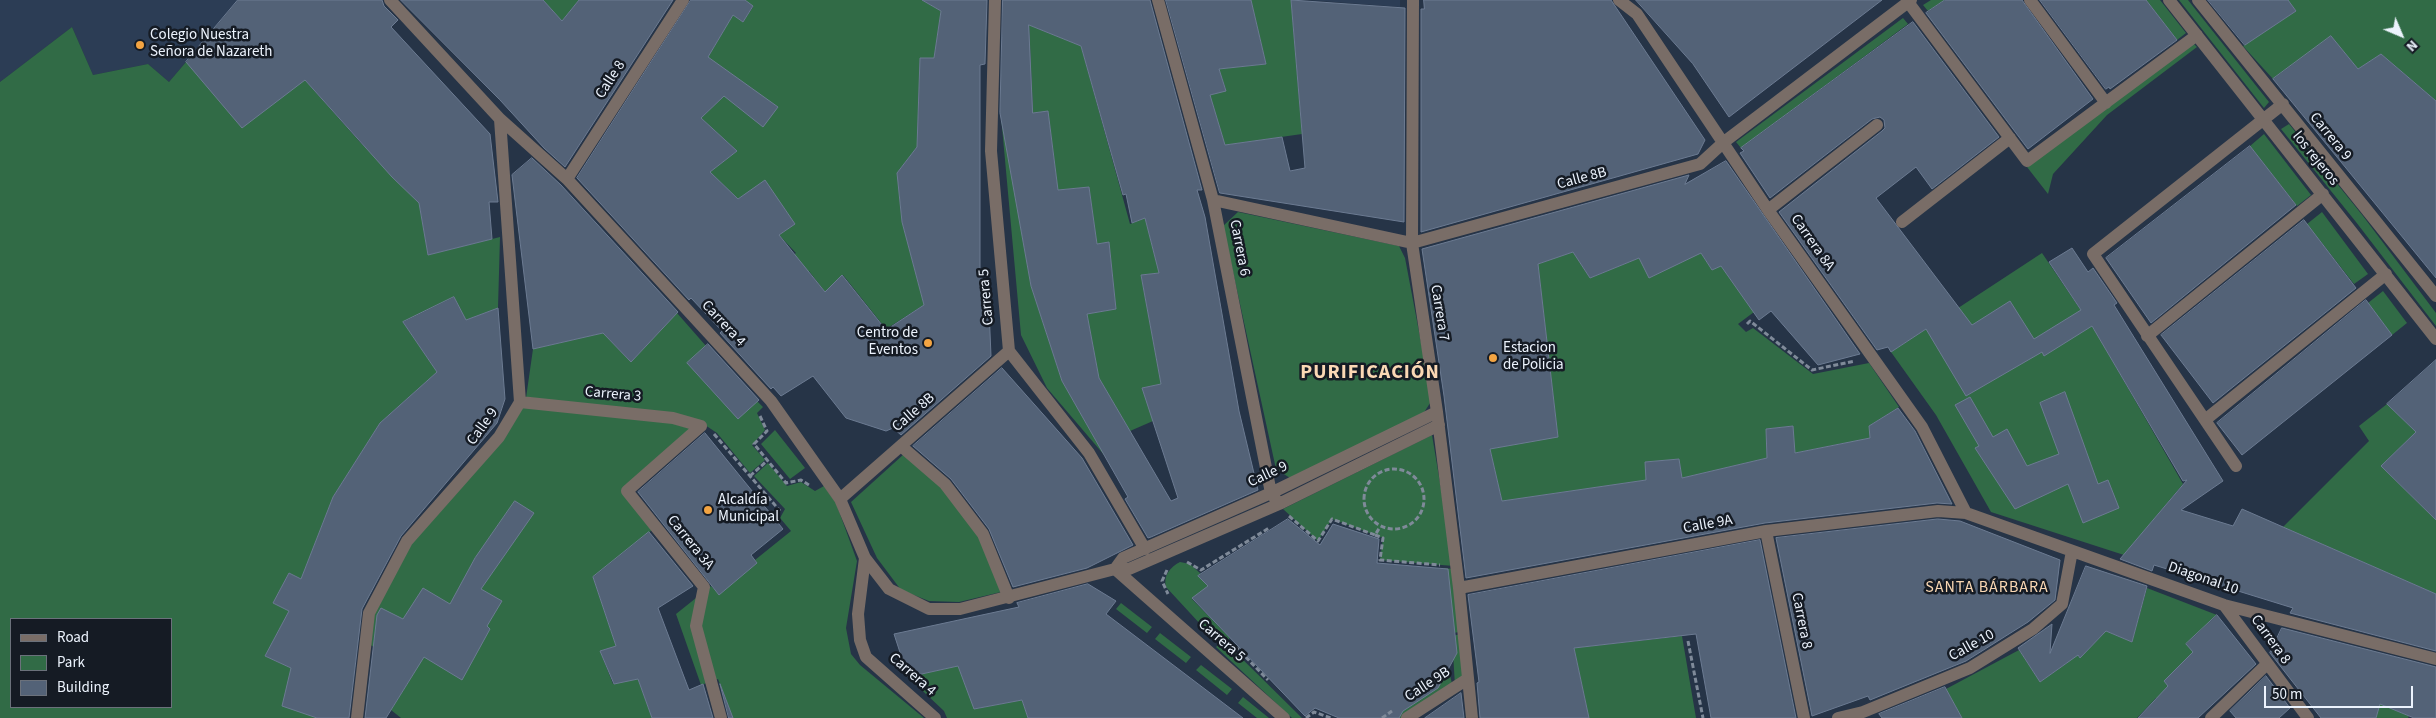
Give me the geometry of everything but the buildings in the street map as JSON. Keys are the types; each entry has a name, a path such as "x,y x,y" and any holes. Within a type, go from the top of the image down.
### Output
{"street":[{"name":"Carrera 4","path":"390,0 500,119 567,179 771,401 840,499 865,558 858,614 860,640 866,656 935,718"},
{"name":"Calle 8","path":"567,179 683,0"},
{"name":"Carrera 5","path":"995,0 991,151 1008,351"},
{"name":"Carrera 6","path":"1158,0 1213,200 1271,492 1279,504"},
{"name":"Carrera 7","path":"1413,0 1412,243 1439,425 1459,588 1466,680 1472,718"},
{"name":"Carrera 8A","path":"1619,0 1637,14 1768,210 1922,427 1966,513"},
{"path":"2030,0 2106,104"},
{"name":"los rejeros","path":"2169,0 2436,339"},
{"name":"Carrera 9","path":"2198,0 2436,296"},
{"name":"Calle 8B","path":"1213,200 1412,243 1700,164 1724,142 1909,1"},
{"path":"1909,1 2027,161 2197,35"},
{"path":"2236,466 2092,254 2282,104"},
{"name":"Calle 9","path":"357,718 368,614 407,541 499,437 520,402 500,119"},
{"path":"1768,210 1877,125"},
{"path":"1902,222 2010,138"},
{"path":"2147,336 2323,194"},
{"path":"2205,420 2386,274"},
{"name":"Calle 8B","path":"840,499 1008,351"},
{"path":"1008,351 1089,453 1144,549"},
{"name":"Carrera 3","path":"520,402 673,418 701,426"},
{"name":"Calle 9","path":"1115,569 1123,558 1271,492 1437,412"},
{"name":"Calle 9","path":"865,558 888,589 929,609 960,609 1009,598 1115,569 1129,569 1279,504 1439,425"},
{"name":"Carrera 3A","path":"701,426 627,491 704,587 696,626 721,718"},
{"path":"901,446 944,484 983,534 1009,598"},
{"name":"Calle 9A","path":"1459,588 1766,531 1938,511 1966,513"},
{"name":"Diagonal 10","path":"1966,513 2224,605 2436,659"},
{"name":"Carrera 8","path":"1766,531 1804,718"},
{"name":"Calle 10","path":"1838,718 1866,715 1970,668 2033,629 2062,604 2072,551"},
{"name":"Carrera 5","path":"1115,569 1284,718"},
{"name":"Carrera 8","path":"2224,605 2266,665 2308,718"},
{"path":"2211,718 2266,665"},
{"name":"Calle 9B","path":"1407,718 1466,680"}],"path":[{"path":"1746,324 1750,321 1812,370 1873,358"},
{"path":"771,401 759,412 767,431 754,444 786,483 801,480 816,489 828,481"},
{"path":"701,426 715,435 780,512"},
{"path":"750,476 768,460"},
{"path":"1385,470 1404,470 1413,475 1424,491 1423,510 1418,519 1400,529 1390,530 1380,527 1369,516 1364,502 1368,482 1385,470"},
{"path":"1279,504 1288,516 1318,540 1332,519 1383,538 1380,560 1445,565"},
{"path":"1280,520 1288,516"},
{"path":"1180,560 1191,562 1201,570 1273,525"},
{"path":"1375,535 1380,527"},
{"path":"1170,596 1162,581 1173,564"},
{"path":"1215,641 1220,636 1238,649 1271,683"},
{"path":"1688,641 1703,718"},
{"path":"1382,718 1397,708"},
{"path":"1306,718 1314,712 1331,718"}],"shaded area":[{"name":"Colegio Nuestra Señora de Nazareth","path":"0,0 238,0 169,82 148,64 93,75 72,27 0,82"},
{"path":"1309,0 1400,0 1400,7"}],"green space":[{"path":"543,0 579,0 562,21"},
{"path":"745,0 922,0 941,11 934,58 920,58 917,147 897,173 902,222 924,305 886,329 843,275 825,292 809,271 775,296 762,278 796,253 779,235 795,224 765,181 738,199 710,172 737,151 701,118 724,96 708,57 733,15 743,22 753,7"},
{"path":"1251,0 1291,0 1302,134 1225,145 1210,95 1226,90 1219,69 1266,64"},
{"path":"1931,0 1945,0 1928,11 1923,5"},
{"path":"2146,0 2160,0 2186,33 2177,40"},
{"path":"2179,0 2188,0 2269,102 2264,108"},
{"path":"2288,0 2436,0 2436,101 2381,54 2358,69 2331,37 2273,79 2243,46 2296,11"},
{"path":"1903,18 1908,24 1741,148 1736,142"},
{"path":"1029,25 1081,46 1130,224 1145,218 1159,273 1141,275 1161,384 1142,388 1153,421 1130,431 1099,378 1087,314 1116,309 1109,242 1097,244 1089,187 1058,190 1048,111 1033,113"},
{"path":"72,27 93,75 148,64 169,82 186,62 305,80 359,141 419,203 428,255 500,237 498,308 466,320 454,297 403,322 437,372 380,423 333,497 301,579 289,573 273,603 289,611 265,656 291,668 317,718 0,718 0,82"},
{"path":"2192,42 2197,47 2107,115 2053,174 2048,194 2027,167"},
{"path":"1001,116 1031,286 1062,381 1105,456 1047,388 1021,335"},
{"path":"2289,124 2363,216 2436,313 2436,326 2281,129"},
{"path":"2264,134 2311,195 2297,206 2250,146"},
{"path":"1238,212 1399,246 1405,258 1432,400 1423,414 1290,478 1276,469 1223,226"},
{"path":"2322,212 2368,274 2354,284 2307,224"},
{"path":"1573,252 1590,278 1639,258 1701,253 1712,270 1721,266 1754,312 1738,324 1746,332 1753,328 1813,374 1869,363 1899,407 1869,426 1871,453 1844,443 1795,453 1792,426 1766,429 1767,458 1682,478 1679,459 1646,462 1646,480 1502,501 1490,449 1558,436 1538,264"},
{"path":"2042,253 2097,334 2183,484 2124,555 1991,512 1936,415 1891,352"},
{"path":"2383,291 2407,323 2392,335 2368,303"},
{"path":"677,313 706,346 688,364 738,418 757,401 763,407 757,413 765,430 752,445 765,460 750,473 717,433 699,421 526,398 533,349 603,333 631,362"},
{"path":"2387,404 2416,432 2381,466 2436,520 2436,594 2283,527 2369,441 2359,426"},
{"path":"522,407 668,422 692,429 622,490 652,530 593,577 616,646 600,651 613,684 638,679 652,718 401,718 391,710 414,673 369,644 372,614 410,543"},
{"path":"775,430 805,468 790,479 761,444"},
{"path":"1432,435 1454,566 1380,560 1383,538 1332,519 1318,541 1283,509"},
{"path":"904,454 940,486 980,537 1001,592 959,602 929,601 901,590 877,558 851,502"},
{"path":"768,463 787,486 801,482 815,491 824,486 836,503 857,561 846,628 851,654 860,665 924,718 733,718 718,679 701,685 676,614 711,586 719,594 757,563 755,560 791,531 780,518 785,509 754,476"},
{"path":"1180,562 1190,564 1201,574 1198,576 1208,586 1192,599 1230,638 1227,640 1220,635 1214,639 1166,587 1165,583 1168,572"},
{"path":"1444,568 1453,569 1459,632 1448,634"},
{"path":"2147,588 2217,615 2186,644 2202,659 2180,665 2164,681 2185,702 2172,714 2156,698 2137,718 1962,718 1946,689 2019,650 2040,682 2067,663 2068,644 2080,658 2106,631 2132,642"},
{"path":"1121,603 1152,627 1147,633 1116,609"},
{"path":"1160,633 1191,657 1186,663 1155,639"},
{"path":"1461,634 1465,679 1455,686 1452,636"},
{"path":"1682,636 1696,718 1589,718 1574,648"},
{"path":"1223,640 1302,718 1292,718 1216,647"},
{"path":"1201,665 1232,689 1227,695 1196,670"},
{"path":"958,666 975,709 1022,700 1028,718 947,718 944,711 908,677"},
{"path":"1450,675 1453,688 1405,718 1385,718"},
{"path":"1243,697 1269,718 1257,718 1238,703"},
{"path":"2380,704 2409,716 2408,718 2376,718"}],"place":[{"name":"Colegio Nuestra Señora de Nazareth","path":"140,45"},
{"name":"Centro de Eventos","path":"928,343"},
{"name":"Estacion de Policia","path":"1493,358"},
{"name":"Alcaldía Municipal","path":"708,510"}],"district":[{"name":"PURIFICACIÓN","path":"1370,374"},
{"name":"SANTA BÁRBARA","path":"1987,588"}]}
